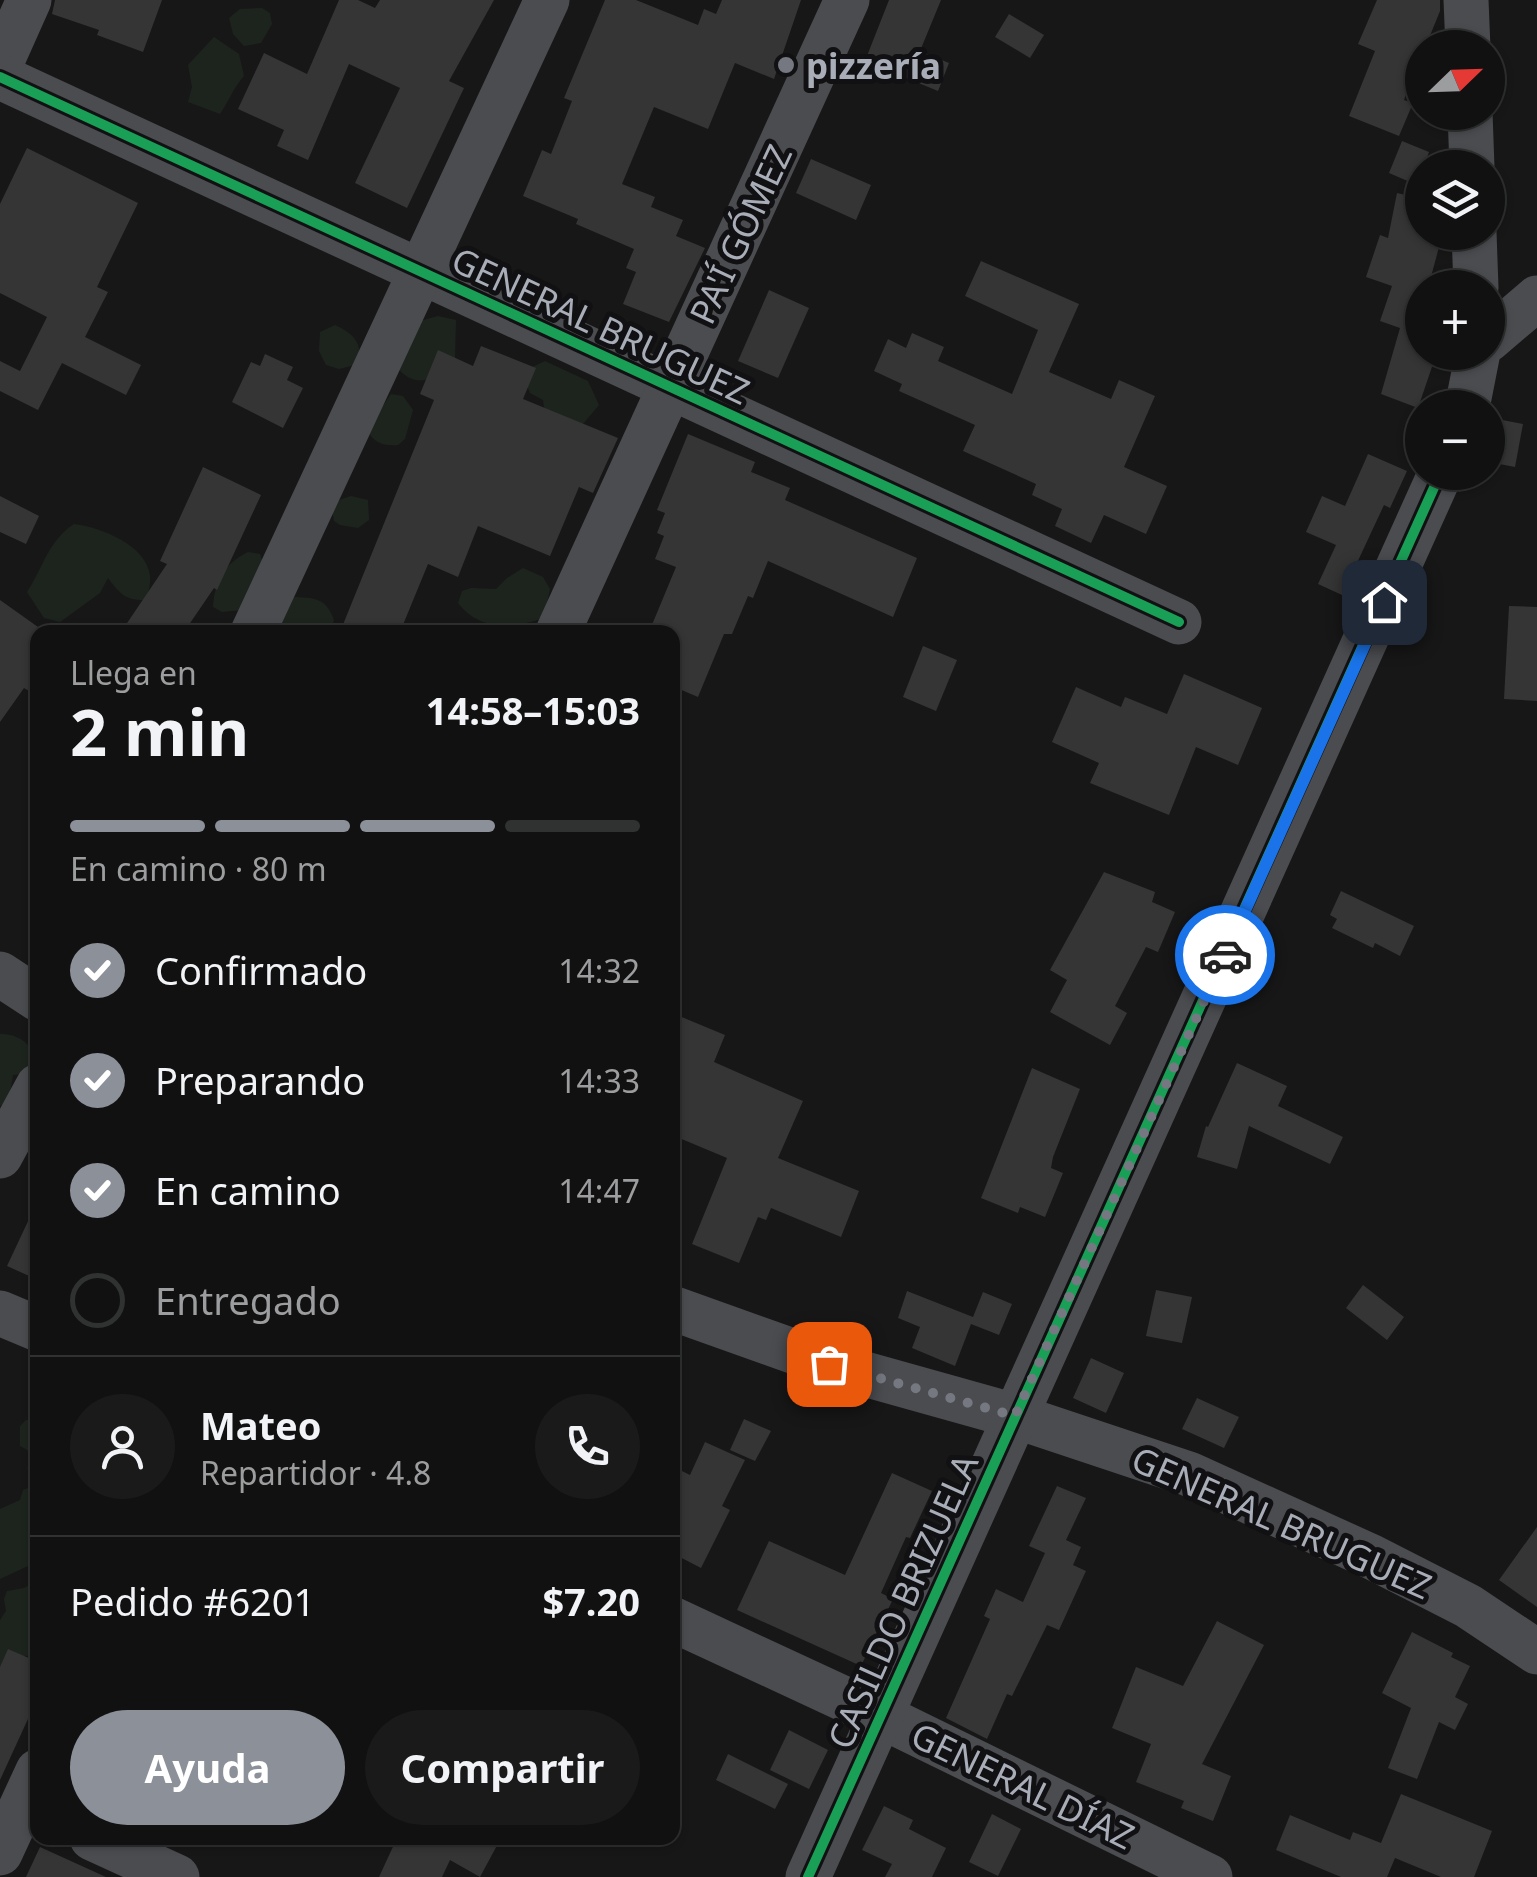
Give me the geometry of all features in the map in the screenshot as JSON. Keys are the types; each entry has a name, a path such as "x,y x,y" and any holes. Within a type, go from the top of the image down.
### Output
{"street":[{"path":"0,65 30,0"},
{"path":"256,625 546,0"},
{"name":"PA'Í GÓMEZ","path":"561,625 847,0"},
{"path":"1466,0 1467,30"},
{"name":"GENERAL BRUGUEZ","path":"0,76 1179,622"},
{"path":"1505,325 1537,298"},
{"name":"CASILDO BRIZUELA","path":"808,1877 1433,490"},
{"path":"0,974 30,994"},
{"path":"0,1156 30,1101"},
{"name":"GENERAL BRUGUEZ","path":"680,1311 829,1364 1015,1416 1189,1474 1468,1606 1537,1652"},
{"path":"0,1313 30,1326"},
{"name":"GENERAL DÍAZ","path":"680,1623 1210,1877"},
{"path":"0,1853 24,1796"},
{"path":"107,1845 178,1877"}],"shaded area":[{"path":"262,8 270,13 272,24 261,43 244,46 233,34 229,18 240,9"},
{"path":"214,37 239,54 244,76 220,114 188,102 192,87 188,65"},
{"path":"438,316 456,320 455,359 432,378 409,378 393,363 420,321"},
{"path":"335,325 355,340 359,364 339,369 326,365 319,351 320,332"},
{"path":"545,361 588,381 599,405 577,431 545,415 543,400 530,393 525,381 530,368"},
{"path":"391,394 403,396 413,410 405,439 398,445 379,443 367,429"},
{"path":"351,496 368,500 369,520 358,528 334,521 332,510 336,501"},
{"path":"74,524 109,534 141,555 150,576 147,600 124,595 108,578 100,593 60,622 44,618 27,592 52,547"},
{"path":"248,552 260,554 265,570 243,610 222,612 213,607 218,582 233,562"},
{"path":"523,568 543,577 550,589 544,618 498,625 476,619 458,603 462,591 496,589"},
{"path":"288,598 315,599 324,604 334,620 332,625 278,625"},
{"path":"0,1034 17,1037 29,1046 30,1065 23,1074 13,1075 9,1100 0,1106"},
{"path":"30,1420 30,1452 20,1446 20,1426"},
{"path":"30,1487 30,1562 0,1579 0,1509 20,1500 23,1490"},
{"path":"30,1585 30,1656 0,1675 4,1599 7,1591"}],"building":[{"path":"55,0 162,0 143,52 97,35 99,30 52,14"},
{"path":"339,0 358,0 375,8 380,0 494,0 449,81 464,88 407,208 355,183 400,88 349,64 308,160 277,146 284,130 238,109 264,53 307,74"},
{"path":"605,0 636,0 698,25 704,9 716,14 722,0 801,0 774,79 735,63 708,129 654,107 622,184 655,197 651,207 683,220 676,236 705,248 669,322 623,304 636,272 626,268 634,249 523,196 542,150 551,154 572,101 564,98"},
{"path":"889,0 941,0 920,51 949,63 938,91 865,61"},
{"path":"1377,0 1440,0 1432,30 1405,30 1405,122 1399,136 1349,116 1375,51 1358,44"},
{"path":"1009,14 1044,35 1030,58 995,37"},
{"path":"1402,141 1424,150 1405,150 1405,180 1389,173"},
{"path":"27,148 138,203 97,287 108,292 85,337 141,365 126,395 62,363 38,410 0,391 0,361 20,371 47,317 0,293 0,204"},
{"path":"811,159 871,185 856,220 796,193"},
{"path":"1397,193 1405,195 1405,250 1438,250 1433,270 1405,270 1405,370 1431,370 1424,390 1405,390 1405,403 1381,394 1400,328 1380,321 1392,286 1366,277 1380,235 1388,238"},
{"path":"981,261 1079,304 1049,372 1111,399 1119,380 1155,396 1124,467 1167,486 1146,534 1104,515 1091,543 1055,526 1062,509 1032,495 1036,484 963,451 975,425 899,391 902,384 874,371 888,339 906,348 912,333 944,347 938,361 1012,394 1038,330 965,296"},
{"path":"769,290 809,308 778,378 738,361"},
{"path":"481,346 536,368 523,399 618,438 593,493 579,487 550,556 478,526 458,577 428,564 403,625 343,625 434,400 420,394 438,350 473,366"},
{"path":"265,354 293,367 287,380 303,388 283,428 232,402 251,362 260,366"},
{"path":"1505,421 1523,424 1515,467 1505,465"},
{"path":"688,434 755,462 751,472 790,488 785,500 917,558 893,617 768,561 732,634 724,634 698,697 680,689 680,625 652,625 676,567 655,559 664,536 657,533 665,513 657,510"},
{"path":"1368,454 1405,470 1390,508 1384,505 1342,595 1318,584 1336,545 1306,532 1322,496 1345,506"},
{"path":"203,467 261,495 217,590 214,588 189,625 126,625 167,564 160,561"},
{"path":"0,496 39,516 26,544 0,532"},
{"path":"0,600 35,625 30,625 30,691 24,688 0,722"},
{"path":"1509,606 1537,607 1537,701 1504,699"},
{"path":"923,646 957,660 936,711 903,697"},
{"path":"1184,674 1262,708 1238,765 1196,747 1169,815 1090,783 1099,763 1052,742 1076,687 1121,707 1125,697 1167,714"},
{"path":"1104,872 1155,892 1152,902 1175,912 1158,952 1146,947 1115,1006 1127,1013 1110,1045 1050,1012 1067,980 1050,970"},
{"path":"1341,891 1414,926 1400,956 1332,928 1337,919 1330,915"},
{"path":"680,1016 725,1035 714,1062 803,1101 778,1158 859,1191 841,1237 771,1208 766,1220 758,1217 739,1263 692,1244 727,1158 680,1138"},
{"path":"1237,1063 1287,1086 1278,1106 1343,1137 1330,1164 1249,1126 1237,1169 1197,1157 1206,1126"},
{"path":"1032,1068 1080,1089 1053,1157 1051,1168 1063,1173 1045,1217 1020,1207 1018,1213 981,1198"},
{"path":"30,1217 30,1276 7,1266"},
{"path":"1363,1285 1404,1317 1387,1340 1346,1308"},
{"path":"1156,1290 1192,1297 1182,1343 1146,1336"},
{"path":"907,1291 973,1317 983,1292 1012,1304 999,1335 971,1324 955,1366 912,1348 920,1327 898,1318"},
{"path":"1091,1358 1124,1373 1106,1413 1073,1398"},
{"path":"1197,1398 1239,1417 1224,1448 1182,1429"},
{"path":"744,1419 771,1431 755,1461 730,1450"},
{"path":"705,1442 745,1460 722,1506 730,1510 701,1568 680,1557 680,1470 690,1475"},
{"path":"892,1473 932,1491 881,1593 893,1599 861,1666 737,1610 769,1541 845,1575"},
{"path":"1057,1486 1086,1498 1066,1540 1081,1547 1073,1565 1086,1571 1059,1630 1047,1625 1012,1696 1007,1694 987,1739 946,1718 990,1619 984,1616 996,1589 1023,1602 1045,1553 1029,1546"},
{"path":"1537,1527 1537,1607 1499,1580"},
{"path":"1217,1621 1264,1645 1202,1764 1231,1776 1213,1821 1181,1808 1184,1801 1136,1782 1151,1744 1112,1728 1136,1667 1183,1686"},
{"path":"1412,1632 1470,1666 1455,1697 1468,1704 1455,1730 1439,1722 1417,1779 1388,1768 1411,1708 1382,1693"},
{"path":"8,1649 30,1659 30,1714 0,1780 0,1667"},
{"path":"789,1730 828,1750 809,1789 770,1770"},
{"path":"728,1754 788,1784 775,1809 716,1780"},
{"path":"1401,1794 1492,1831 1474,1877 1441,1877 1395,1858 1387,1877 1341,1877 1276,1850 1290,1815 1350,1840 1353,1832 1381,1843"},
{"path":"884,1806 913,1820 909,1829 946,1848 932,1877 885,1877 892,1864 862,1850"},
{"path":"992,1814 1021,1829 998,1876 969,1862"},
{"path":"394,1845 497,1845 480,1877 450,1860 442,1877 379,1877"},
{"path":"40,1847 106,1877 26,1877"}],"cycle path":[{"path":"0,77 1179,622"},
{"path":"808,1877 1433,490"}],"way so far":[{"path":"829,1364 1015,1416 1225,955"}],"place":[{"name":"pizzería","path":"786,65"}],"route":[{"path":"1225,955 1384,602"}]}
